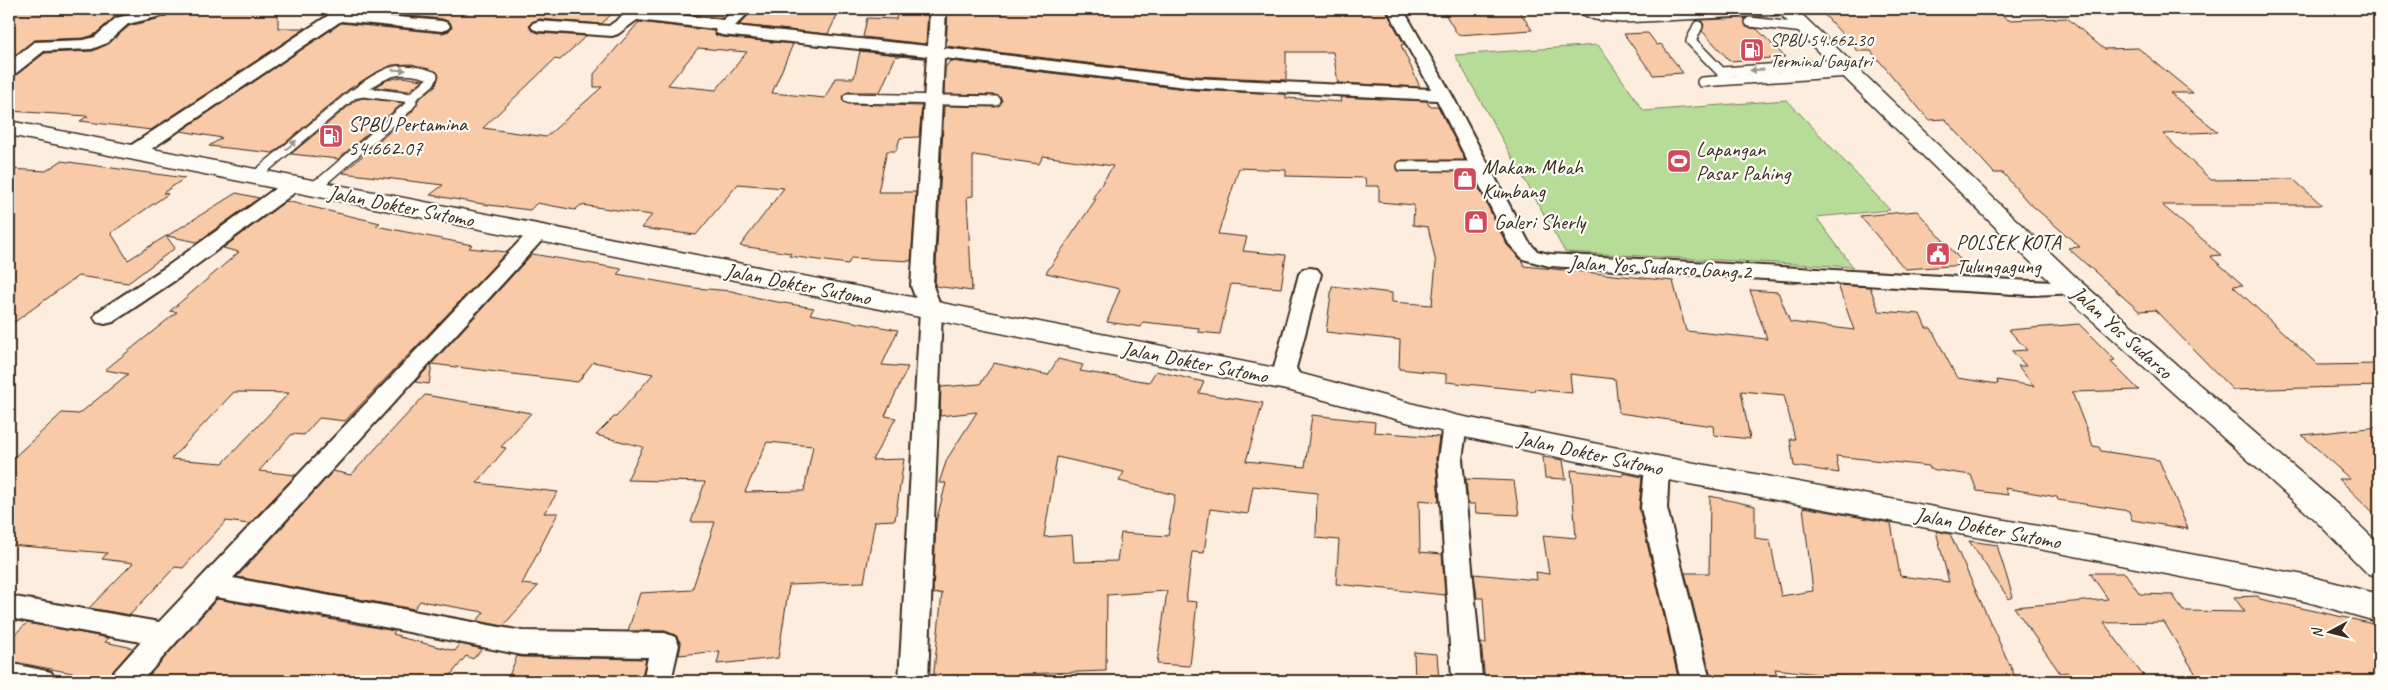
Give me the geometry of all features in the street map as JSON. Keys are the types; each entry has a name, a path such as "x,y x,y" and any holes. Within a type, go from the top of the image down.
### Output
{"main road":[{"name":"Jalan Yos Sudarso","path":"1785,9 2072,288 2327,514 2379,564"},
{"name":"Jalan Dokter Sutomo","path":"9,128 131,154 305,186 1291,382 1455,425 1657,467 2003,530 2304,588 2379,608"}],"street":[{"path":"9,70 40,46 86,45 101,40 122,22 159,12 162,9"},
{"path":"744,9 722,30 935,52 1194,83 1442,94"},
{"path":"914,681 931,310 922,286 938,9"},
{"name":"Jalan Yos Sudarso Gang 2","path":"1395,9 1442,94 1520,244 1530,255 1549,260 2022,288 2072,288"},
{"path":"131,154 342,12 442,26"},
{"path":"539,26 612,31 634,15 727,25"},
{"path":"105,317 305,186"},
{"path":"124,681 210,585 538,233"},
{"path":"1291,382 1285,368 1310,274"},
{"path":"1455,425 1450,459 1467,677"},
{"path":"1657,467 1654,508 1696,681"},
{"path":"210,585 349,609 522,643 665,645 658,681"},
{"path":"9,606 166,635"},
{"path":"9,675 42,681"}],"lane":[{"path":"1582,9 1595,15 1622,18 1785,9"},
{"path":"1750,22 1804,28"},
{"path":"1698,26 1691,41 1728,80"},
{"path":"1722,72 1845,68"},
{"path":"1702,82 1845,68"},
{"path":"254,177 348,96 357,92 388,70 399,69 433,76 430,82 411,98 357,92"},
{"path":"305,186 408,107 412,102 411,98"},
{"path":"848,98 996,101"},
{"path":"1402,166 1479,166"}],"green space":[{"name":"Lapangan Pasar Pahing","path":"1598,45 1644,111 1787,100 1890,210 1816,217 1853,267 1565,252 1455,55"}],"building":[{"path":"9,9 146,9 116,16 94,35 84,38 34,40 9,60"},
{"path":"172,9 278,9 278,28 306,28 151,130 80,121 88,116 9,111 9,77 16,75 45,53 93,51 108,44 129,26 165,17"},
{"path":"358,9 617,9 601,24 539,19 529,25 531,30 539,33 586,36 560,60 555,59 483,128 546,137 602,87 594,87 594,74 639,22 714,31 715,35 722,37 793,44 772,93 825,98 835,78 854,78 860,51 924,58 896,56 880,92 848,92 842,97 843,101 848,104 922,106 919,137 900,138 896,151 887,151 878,192 916,192 911,261 851,258 848,264 789,256 791,253 740,246 784,188 738,184 696,235 641,228 652,215 581,205 575,210 537,203 530,210 489,205 430,195 443,185 343,173 412,112 418,100 436,85 439,76 437,72 412,64 392,65 349,89 273,153 209,146 222,138 181,131 341,23 442,33 449,31 452,27 450,22 442,19 357,11","holes":["698,48 747,52 716,90 668,85"]},
{"path":"651,9 732,9 722,18"},
{"path":"754,9 840,9 828,34 739,25"},
{"path":"898,9 928,9 926,44 863,37 867,18 896,19"},
{"path":"948,9 1043,9 1043,12 1092,11 1099,9 1385,9 1404,44 1401,45 1420,87 1338,83 1333,52 1286,52 1286,80 1194,76 946,46"},
{"path":"1442,9 1518,9 1532,30 1458,35"},
{"path":"1819,9 1994,9 2008,20 2067,18 2104,49 2138,48 2193,93 2170,93 2218,132 2163,134 2211,180 2293,179 2322,205 2162,205 2221,255 2210,256 2243,285 2233,286 2318,365 2379,364 2379,386 2233,390 2155,310 2139,311 2068,248 2080,247 2027,201 2003,173 1994,173 1945,119 1929,120 1871,51 1858,51"},
{"path":"1745,18 1746,27 1757,29 1785,57 1730,61 1702,31 1704,25 1701,20"},
{"path":"1648,33 1657,45 1661,44 1683,73 1653,75 1624,34"},
{"path":"950,61 1194,90 1286,94 1286,98 1341,102 1340,97 1427,101 1429,106 1438,106 1465,160 1402,160 1396,166 1398,171 1471,172 1507,245 1522,261 1524,266 1673,281 1686,331 1767,339 1750,290 1778,292 1790,322 1854,330 1838,285 1870,287 1879,311 1920,314 1926,328 1931,328 1957,378 1998,384 1997,380 2034,386 2018,366 2026,366 2012,351 2027,350 2009,330 2079,324 2115,360 2110,361 2139,390 2072,392 2093,446 2099,447 2101,451 2159,460 2188,529 2132,520 2129,511 2058,500 2057,497 2005,488 2008,495 1977,491 1971,475 1930,469 1929,466 1836,456 1839,473 1794,466 1790,439 1795,439 1784,395 1741,391 1750,439 1714,435 1713,426 1619,413 1615,379 1570,374 1572,393 1446,382 1446,374 1399,369 1400,340 1326,332 1332,286 1392,293 1392,302 1432,305 1436,263 1428,227 1413,225 1414,205 1379,202 1379,186 1366,186 1365,178 1286,176 1286,170 1239,168 1218,234 1247,237 1243,251 1286,255 1281,288 1231,284 1220,334 1198,332 1199,328 1143,322 1141,327 1107,322 1120,289 1046,273 1096,199 1092,199 1113,166 1043,156 1039,164 973,155 973,196 967,197 972,291 935,286 944,106 996,107 1002,102 1001,98 996,95 944,94 945,68"},
{"path":"402,77 423,80 409,91 375,87 387,80"},
{"path":"363,98 403,103 338,159 291,154 356,100"},
{"path":"61,161 185,178 163,193 168,194 111,233 128,260 166,236 175,248 128,283 78,276 9,326 9,169 46,171"},
{"path":"236,193 259,198 197,242 167,236"},
{"path":"286,201 380,223 376,226 472,245 469,248 507,252 345,421 319,418 304,435 292,434 259,471 296,475 249,524 226,521 183,568 175,567 130,615 89,608 133,563 102,559 107,553 9,545 9,462 62,413 79,414 128,374 105,370 177,312 170,311 239,252 223,248","holes":["234,392 289,393 223,463 171,459"]},
{"path":"1917,211 1965,265 1905,269 1860,216"},
{"path":"532,254 622,269 617,274 695,288 732,291 766,300 814,308 810,314 898,330 882,365 908,367 885,416 896,418 872,460 904,459 895,520 875,521 864,582 789,585 778,658 717,664 720,651 679,655 681,644 676,635 665,631 628,631 640,593 692,590 715,522 691,522 705,482 627,480 643,447 596,435 616,417 653,374 593,362 578,382 432,364 429,384 415,382","holes":["767,442 813,446 804,491 745,492"]},
{"path":"1058,359 1083,365 1080,371 1149,382 1156,371 1204,382 1199,393 1263,403 1246,461 1305,467 1312,415 1375,422 1374,432 1439,437 1436,459 1439,502 1419,500 1420,552 1442,554 1445,595 1336,584 1339,540 1316,538 1317,493 1253,486 1248,514 1210,509 1204,553 1192,552 1186,601 1197,602 1190,666 1157,664 1167,591 1107,595 1106,671 1021,674 1019,681 933,681 942,593 933,594 936,522 946,483 939,483 947,459 977,412 940,416 941,387 980,384 994,363 1048,375","holes":["1057,457 1124,472 1119,481 1175,495 1168,536 1121,533 1117,561 1074,562 1072,535 1044,537"]},
{"path":"425,395 531,413 501,447 506,448 477,483 558,492 544,513 558,513 522,584 538,586 503,626 477,621 484,612 420,601 414,609 237,577 333,471 351,475"},
{"path":"2379,427 2379,518 2339,479 2350,479 2302,435"},
{"path":"1543,457 1563,460 1566,479 1545,478"},
{"path":"1571,470 1623,476 1623,473 1642,477 1639,508 1679,681 1485,681 1481,643 1486,643 1483,598 1477,598 1474,574 1537,580 1536,572 1549,574 1543,535 1576,538"},
{"path":"1466,479 1514,481 1519,515 1476,513 1475,504 1468,504"},
{"path":"1710,496 1755,506 1755,538 1770,540 1781,596 1813,591 1803,507 1891,523 1900,576 1949,582 1936,531 1950,534 2017,681 1844,681 1843,677 1775,669 1779,681 1712,681 1685,573 1709,573"},
{"path":"1969,541 1997,545 2013,597 2009,599"},
{"path":"2090,573 2125,573 2140,594 2173,595 2183,611 2245,612 2234,597 2258,596 2260,599 2379,625 2379,681 2200,681 2164,622 2104,623 2147,681 2074,681 2067,672 2060,673 2014,607 2108,599"},
{"path":"217,599 395,631 393,634 399,637 455,651 460,644 482,649 473,659 466,656 446,681 144,681"},
{"path":"27,623 109,638 105,642 133,648 113,671 109,680 9,661 9,633 15,634"},
{"path":"1414,652 1437,654 1439,681 1415,681"},
{"path":"517,656 646,659 641,681 507,681"}],"place":[{"name":"SPBU 54.662.30 Terminal Gayatri","path":"1752,50"},
{"name":"SPBU Pertamina 54.662.07","path":"331,136"},
{"name":"Lapangan Pasar Pahing","path":"1679,161"},
{"name":"Makam Mbah Kumbang","path":"1465,179"},
{"name":"Galeri Sherly","path":"1476,222"},
{"name":"POLSEK KOTA Tulungagung","path":"1938,254"}]}
